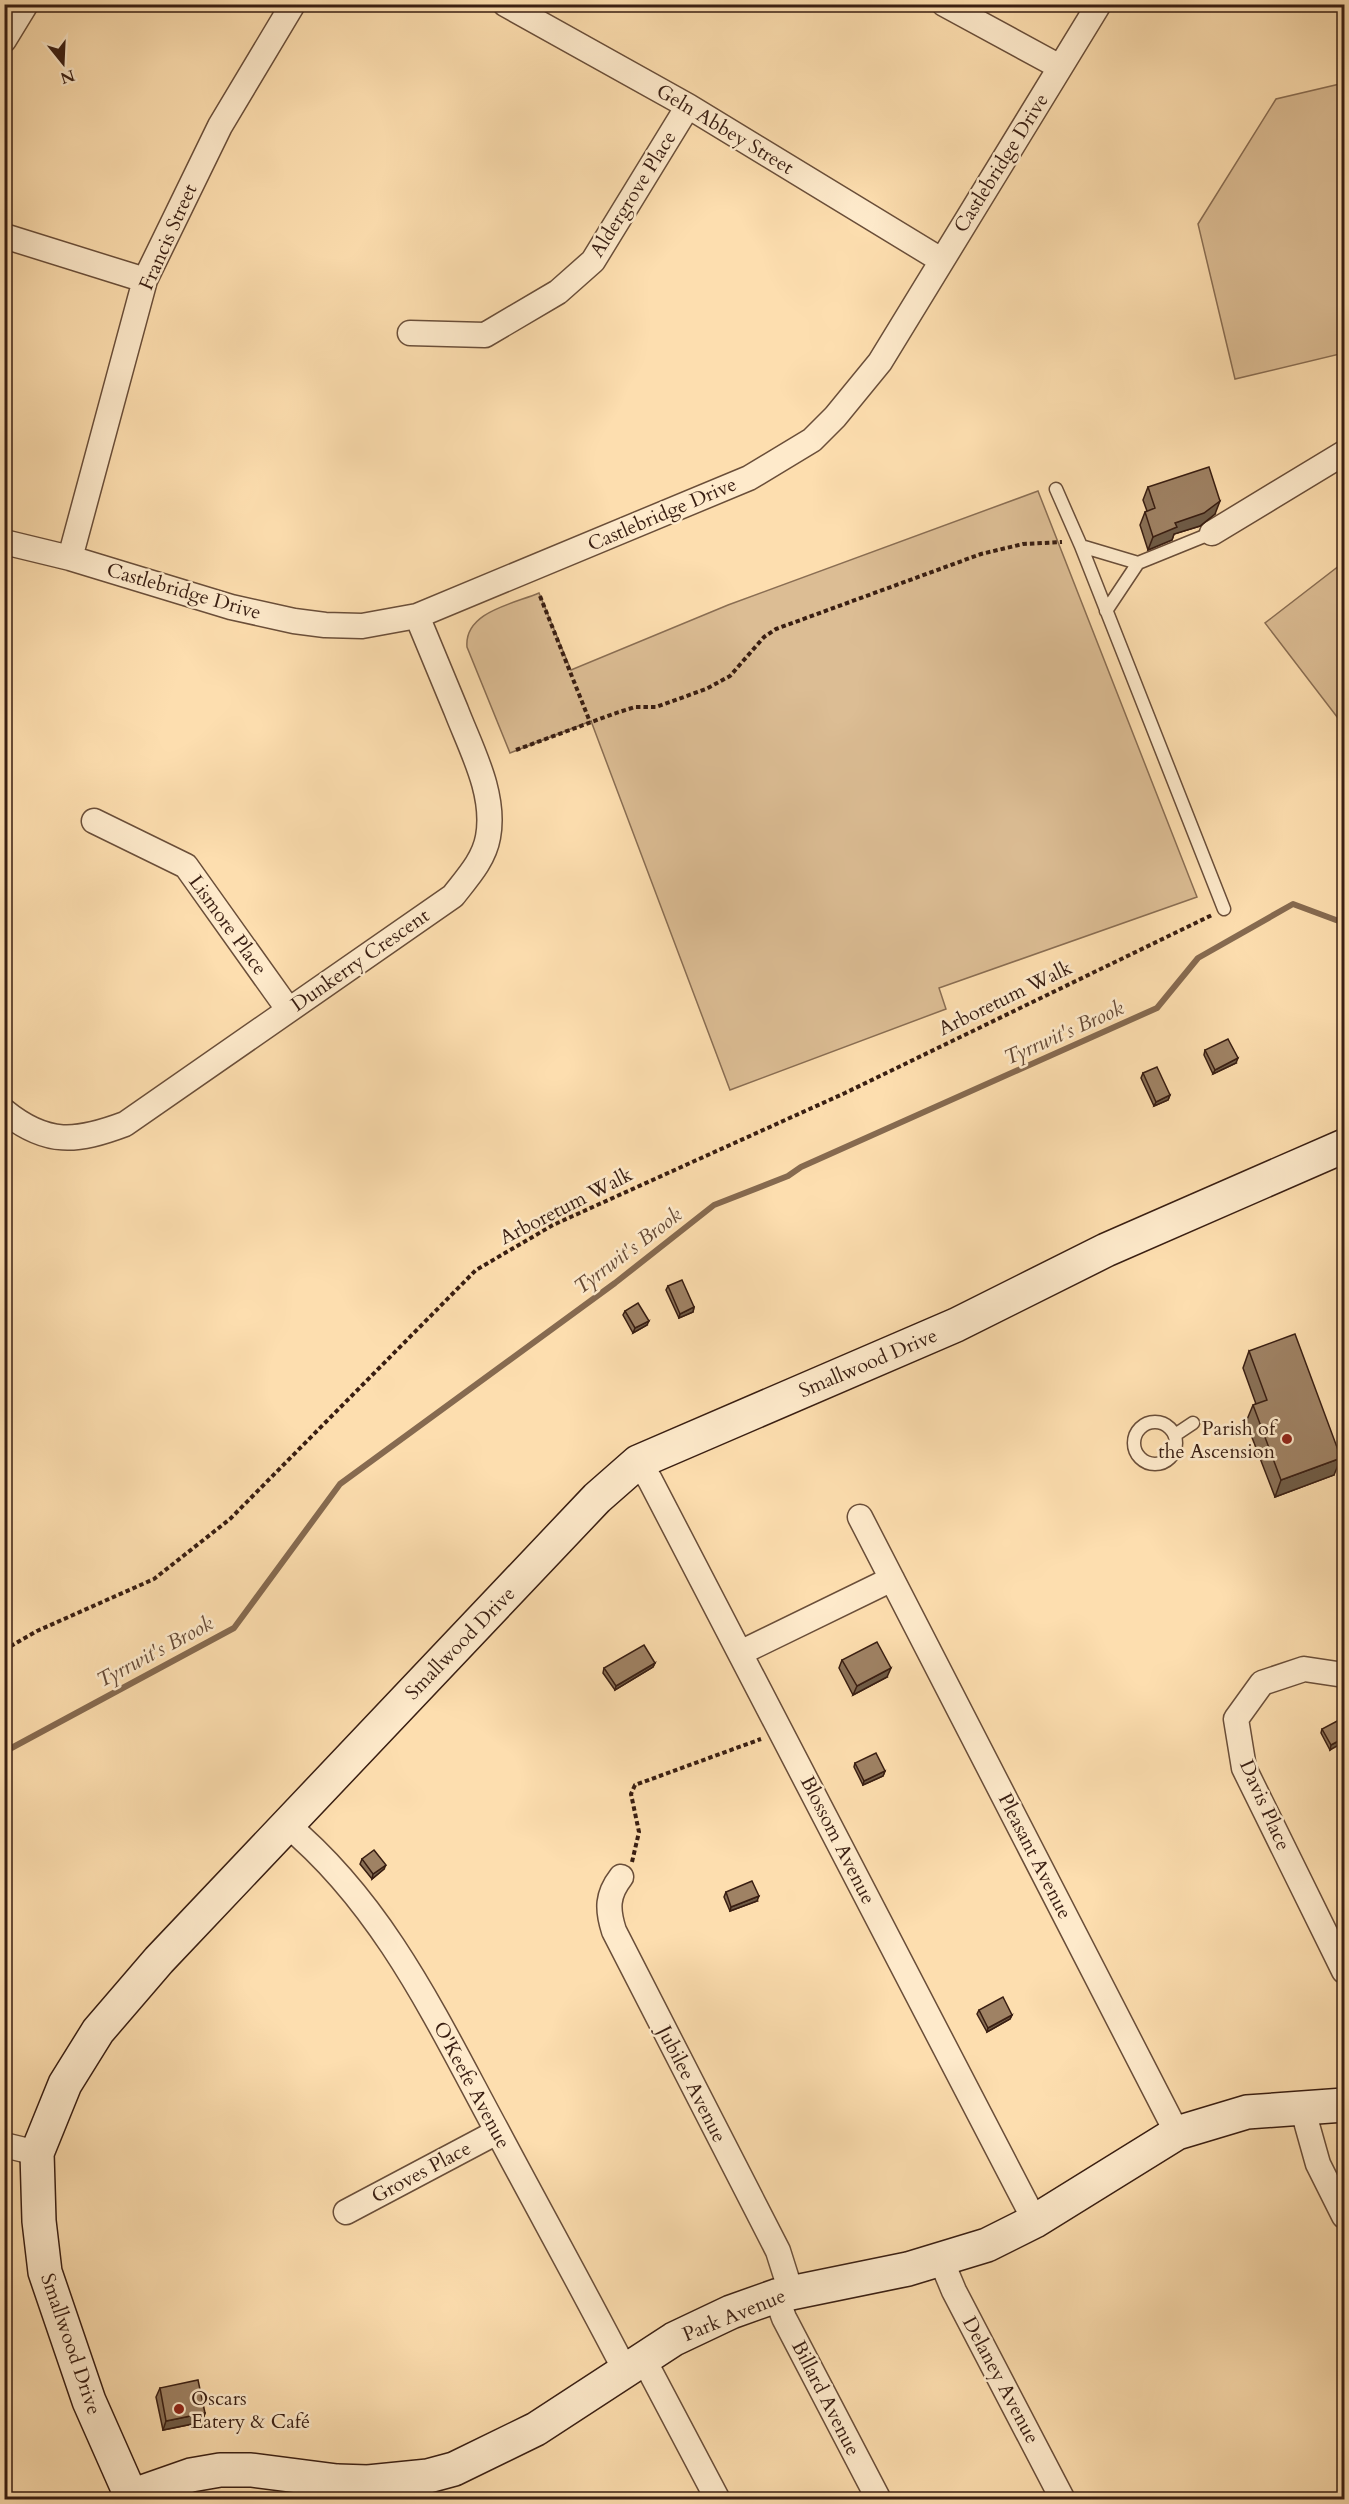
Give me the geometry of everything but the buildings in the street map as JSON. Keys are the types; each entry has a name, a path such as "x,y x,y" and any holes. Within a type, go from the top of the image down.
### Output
{"street":[{"path":"4,40 26,4"},
{"name":"Francis Street","path":"70,558 145,280 220,126 293,4"},
{"name":"Geln Abbey Street","path":"505,4 688,106 941,260"},
{"path":"944,4 1060,67"},
{"name":"Castlebridge Drive","path":"4,542 70,558 231,607 294,621 362,626 417,616 749,478 812,440 835,417 880,362 1099,4"},
{"name":"Aldergrove Place","path":"410,333 485,335 558,292 592,261 688,106"},
{"path":"4,236 145,280"},
{"path":"1212,533 1344,453"},
{"name":"Dunkerry Crescent","path":"4,1111 18,1122 56,1138 92,1136 125,1124 453,896 476,867 488,840 490,822 488,802 479,767 417,616"},
{"name":"Lismore Place","path":"94,821 186,866 288,1009"},
{"name":"Smallwood Drive","path":"129,2498 88,2401 45,2272 39,2221 37,2153 65,2084 98,2031 159,1960 597,1498 638,1461 956,1325 1106,1250 1344,1146"},
{"name":"Blossom Avenue","path":"638,1461 782,1732 1035,2221"},
{"name":"Pleasant Avenue","path":"860,1517 1177,2133"},
{"path":"740,1653 892,1579"},
{"name":"Davis Place","path":"1344,1675 1304,1669 1262,1683 1236,1719 1244,1768 1344,1971"},
{"name":"O'Keefe Avenue","path":"286,1824 331,1865 368,1909 417,1982 497,2132 634,2364 718,2499"},
{"name":"Jubilee Avenue","path":"621,1877 608,1903 614,1931 778,2251 784,2294"},
{"name":"Park Avenue","path":"129,2498 191,2475 220,2470 251,2470 338,2490 454,2469 536,2429 634,2364 701,2325 784,2294 940,2260 987,2245 1035,2221 1177,2133 1247,2112 1344,2105"},
{"path":"1302,2107 1318,2164 1344,2216"},
{"name":"Groves Place","path":"346,2212 497,2132"},
{"path":"4,2145 37,2153"},
{"name":"Delaney Avenue","path":"940,2260 1063,2499"},
{"name":"Billard Avenue","path":"784,2294 784,2318 879,2499"}],"lane":[{"path":"1056,489 1081,546 1224,909"},
{"path":"1106,610 1138,563 1212,533"},
{"path":"1081,546 1138,563"},
{"path":"1175,1435 1193,1423"}],"path":[{"path":"516,750 635,707 656,707 706,689 730,676 764,637 776,629 942,568 981,554 1023,544 1057,541 1081,546"},
{"path":"540,596 590,722"},
{"name":"Arboretum Walk","path":"4,1650 37,1631 154,1579 230,1519 476,1270 553,1225 845,1093 1224,909"},
{"path":"621,1877 630,1866 638,1843 639,1832 631,1794 635,1785 782,1732"}],"shaded area":[{"path":"1344,83 1344,353 1235,379 1198,224 1276,99"},
{"path":"1038,491 1197,897 939,988 946,1009 730,1090 591,721 510,753 467,647 468,635 473,625 492,611 539,593 571,670 728,605"},
{"path":"1344,562 1344,726 1265,623"}],"waterway":[{"name":"Tyrrwit's Brook","path":"4,1752 234,1628 340,1484 615,1283 714,1205 788,1176 801,1167 1157,1008 1198,958 1293,904 1344,923"}],"place":[{"name":"Parish of the Ascension","path":"1287,1439"},
{"name":"Oscars Eatery & Café","path":"179,2409"}]}
